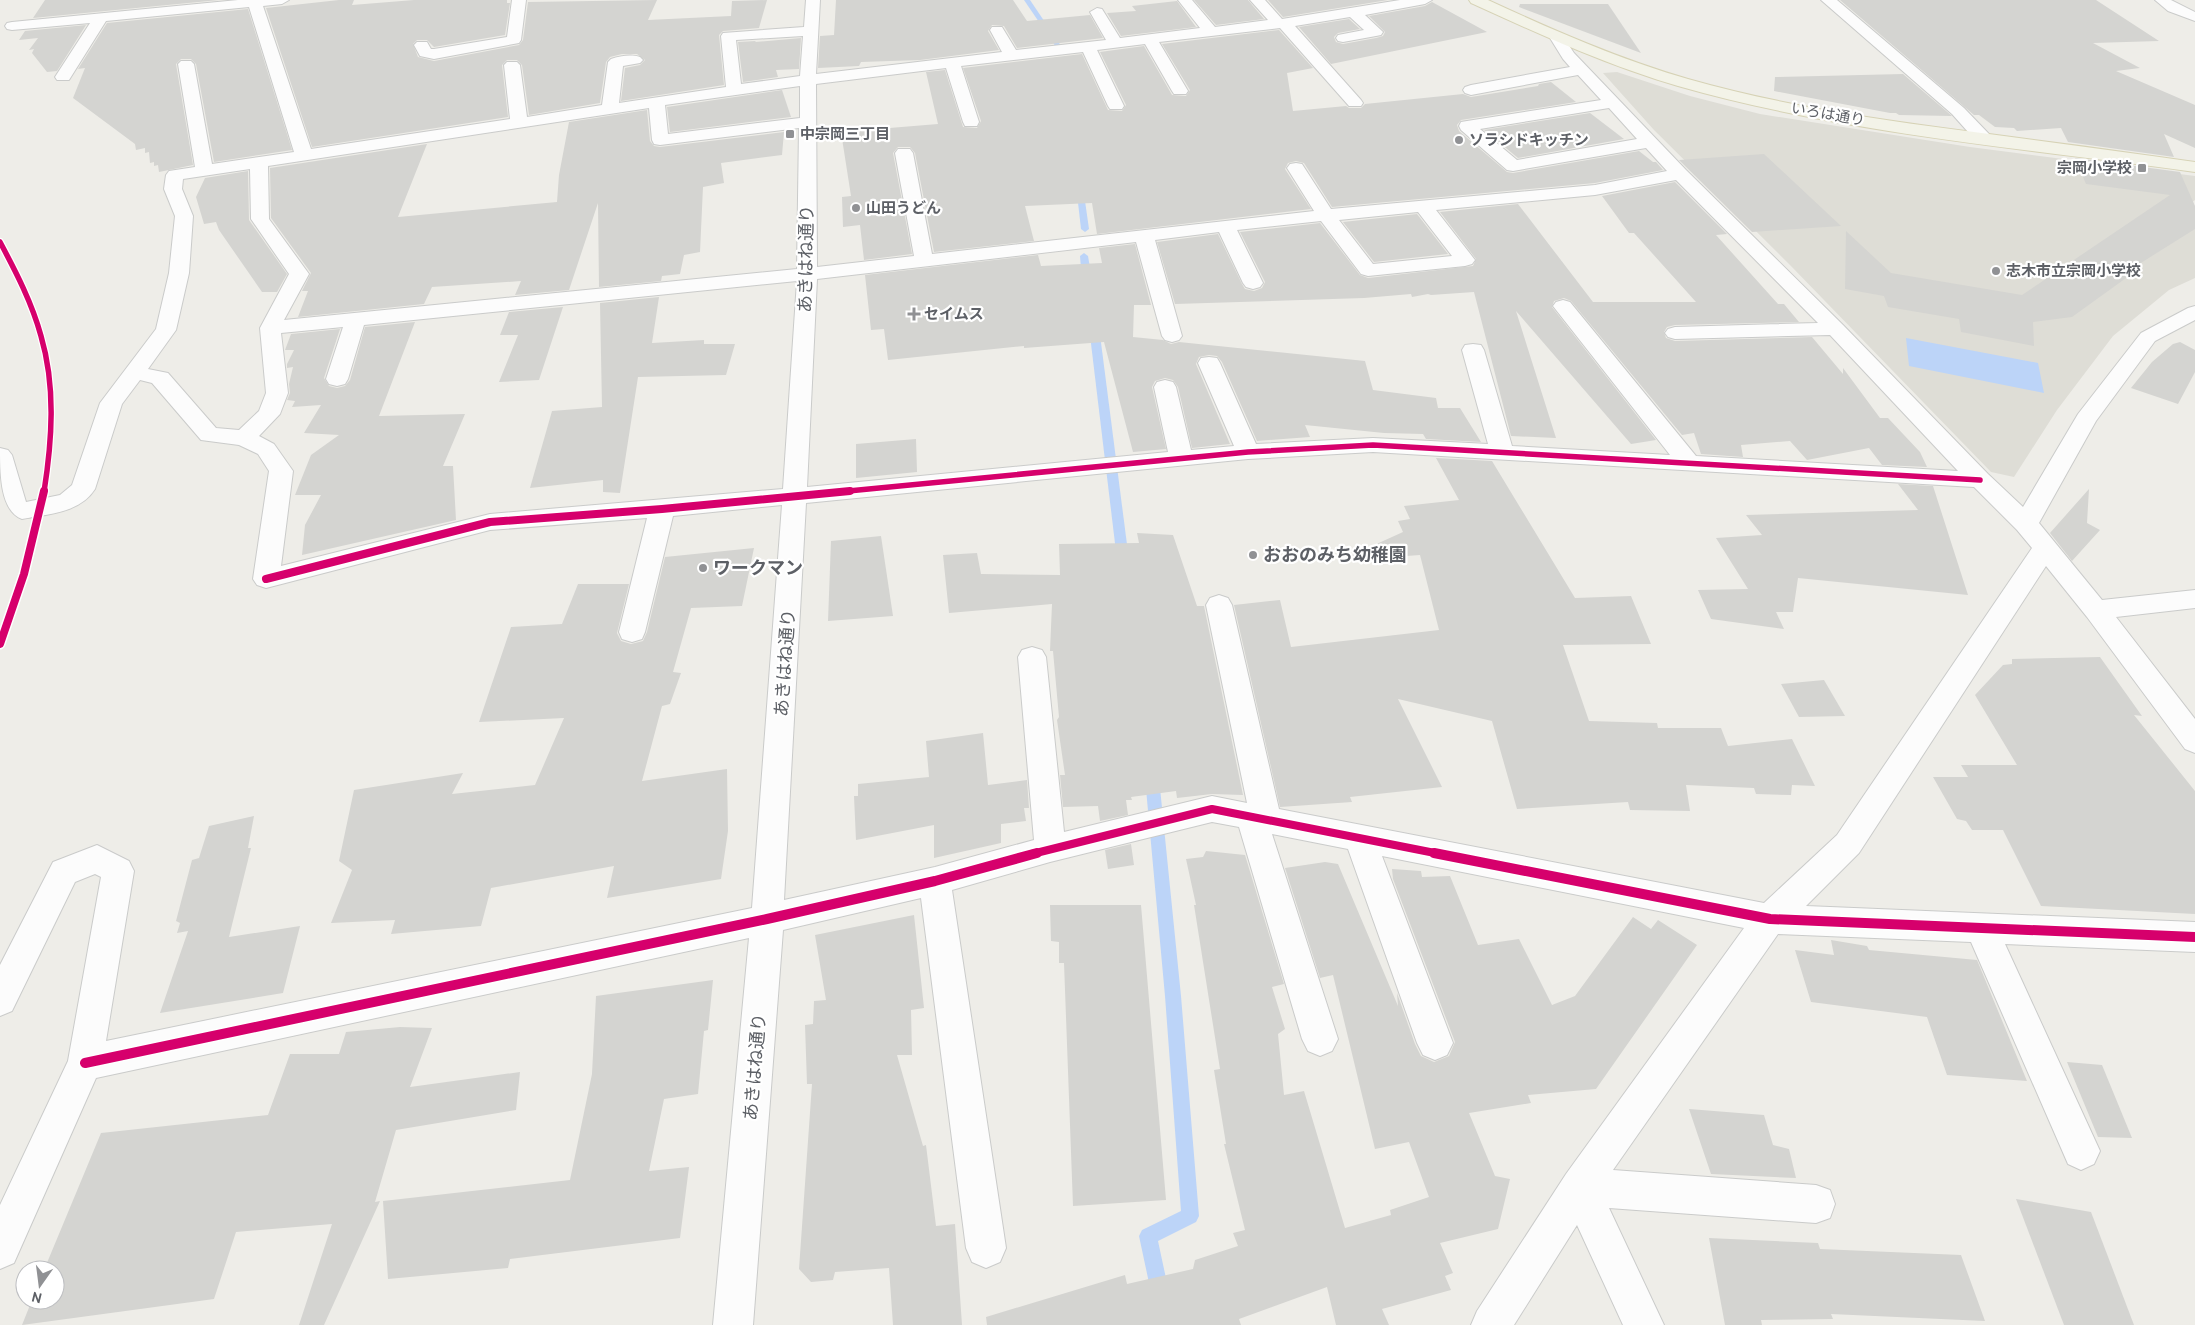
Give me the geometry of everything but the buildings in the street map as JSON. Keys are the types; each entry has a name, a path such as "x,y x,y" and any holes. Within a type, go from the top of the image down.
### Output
{"main road":[{"name":"いろは通り","path":"1476,0 1498,6 1557,38 1644,71 1769,104 1855,120 2195,167"}],"street":[{"path":"12,26 254,1 282,0"},
{"path":"422,45 424,53 434,54 514,40 519,0"},
{"path":"1185,0 1212,32"},
{"path":"1257,0 1355,102"},
{"path":"0,455 15,506 22,511 67,502 82,489 111,403 166,330 179,273 184,216 173,189 175,175 734,90 1355,14 1425,0"},
{"path":"1828,0 1958,111 1983,138"},
{"path":"2162,0 2173,8 2195,17"},
{"path":"254,1 304,155"},
{"path":"1304,6 1316,19"},
{"path":"63,21 73,7"},
{"path":"734,90 728,36 810,9"},
{"name":"あきはね通り","path":"733,1325 767,919 807,274 810,9"},
{"path":"1097,12 1115,43"},
{"path":"1343,38 1376,32 1355,14"},
{"path":"63,77 101,17"},
{"path":"998,30 1012,56"},
{"path":"1557,38 1568,56 1580,70 1680,174 1836,329 1980,480 2026,524 2096,610 2195,741"},
{"path":"1149,39 1180,91"},
{"path":"1088,46 1116,106"},
{"path":"610,108 616,62 635,60"},
{"path":"952,63 970,122"},
{"path":"186,64 204,171"},
{"path":"512,65 519,122"},
{"path":"1471,90 1580,70"},
{"path":"657,101 660,140 808,122"},
{"path":"1612,103 1467,126 1513,166 1650,142"},
{"path":"904,153 924,260"},
{"path":"244,438 270,414 277,393 270,328 299,274 260,219 259,162"},
{"path":"1296,168 1326,216 1368,270 1465,260 1423,206"},
{"path":"270,328 631,290 807,274 1226,226 1595,190 1680,174"},
{"path":"1226,226 1254,283"},
{"path":"1144,236 1172,336"},
{"path":"1563,306 1688,462"},
{"path":"2026,524 2086,419 2148,336 2195,312"},
{"path":"337,379 355,320"},
{"path":"1675,334 1836,329"},
{"path":"1473,350 1502,452"},
{"path":"1209,363 1248,452"},
{"path":"134,372 160,378 209,436 244,438 266,449 280,471 266,579 490,522 662,509 1089,469 1248,452 1372,445 1980,480"},
{"path":"1165,388 1181,459"},
{"path":"632,632 662,509"},
{"path":"1492,1325 1579,1187 1770,919 1848,844 2045,548"},
{"path":"2096,610 2195,599"},
{"path":"1219,605 1259,819 1320,1038"},
{"path":"1032,657 1050,849"},
{"path":"85,1063 767,919 935,881 1050,849 1212,809 1770,919 2195,937"},
{"path":"1360,838 1435,1043"},
{"path":"0,1000 64,872 97,859 118,871 85,1063 0,1249"},
{"path":"935,881 986,1248"},
{"path":"1981,928 2081,1151"},
{"path":"1579,1187 1816,1204"},
{"path":"1579,1187 1644,1325"}],"shaded area":[{"name":"志木市立宗岡小学校","path":"1617,72 1690,96 1760,114 1970,147 2195,176 2195,200 2180,212 2195,218 2195,278 2169,290 2113,336 2057,410 2014,477 1991,472 1790,265 1654,130 1603,73"}],"water":[{"path":"1906,338 2038,363 2044,393 1909,366"}],"waterway":[{"path":"1027,0 1058,46"},
{"path":"1079,187 1085,229"},
{"path":"1084,256 1087,280"},
{"path":"1094,327 1123,560"},
{"path":"1152,778 1173,996 1190,1216 1148,1236 1167,1325"}],"cycle path":[{"path":"0,242 26,295 42,337 50,387 51,424 48,462 34,537 24,574 0,644"},
{"path":"266,579 490,522 662,509 1248,452 1373,445 1980,480"},
{"path":"85,1063 767,919 935,881 1050,849 1212,809 1770,919 2195,937"}],"place":[{"name":"中宗岡三丁目","path":"790,134"},
{"name":"ソラシドキッチン","path":"1459,140"},
{"name":"宗岡小学校","path":"2142,168"},
{"name":"山田うどん","path":"856,208"},
{"name":"志木市立宗岡小学校","path":"1996,271"},
{"name":"セイムス","path":"914,314"},
{"name":"おおのみち幼稚園","path":"1253,555"},
{"name":"ワークマン","path":"703,568"}]}
